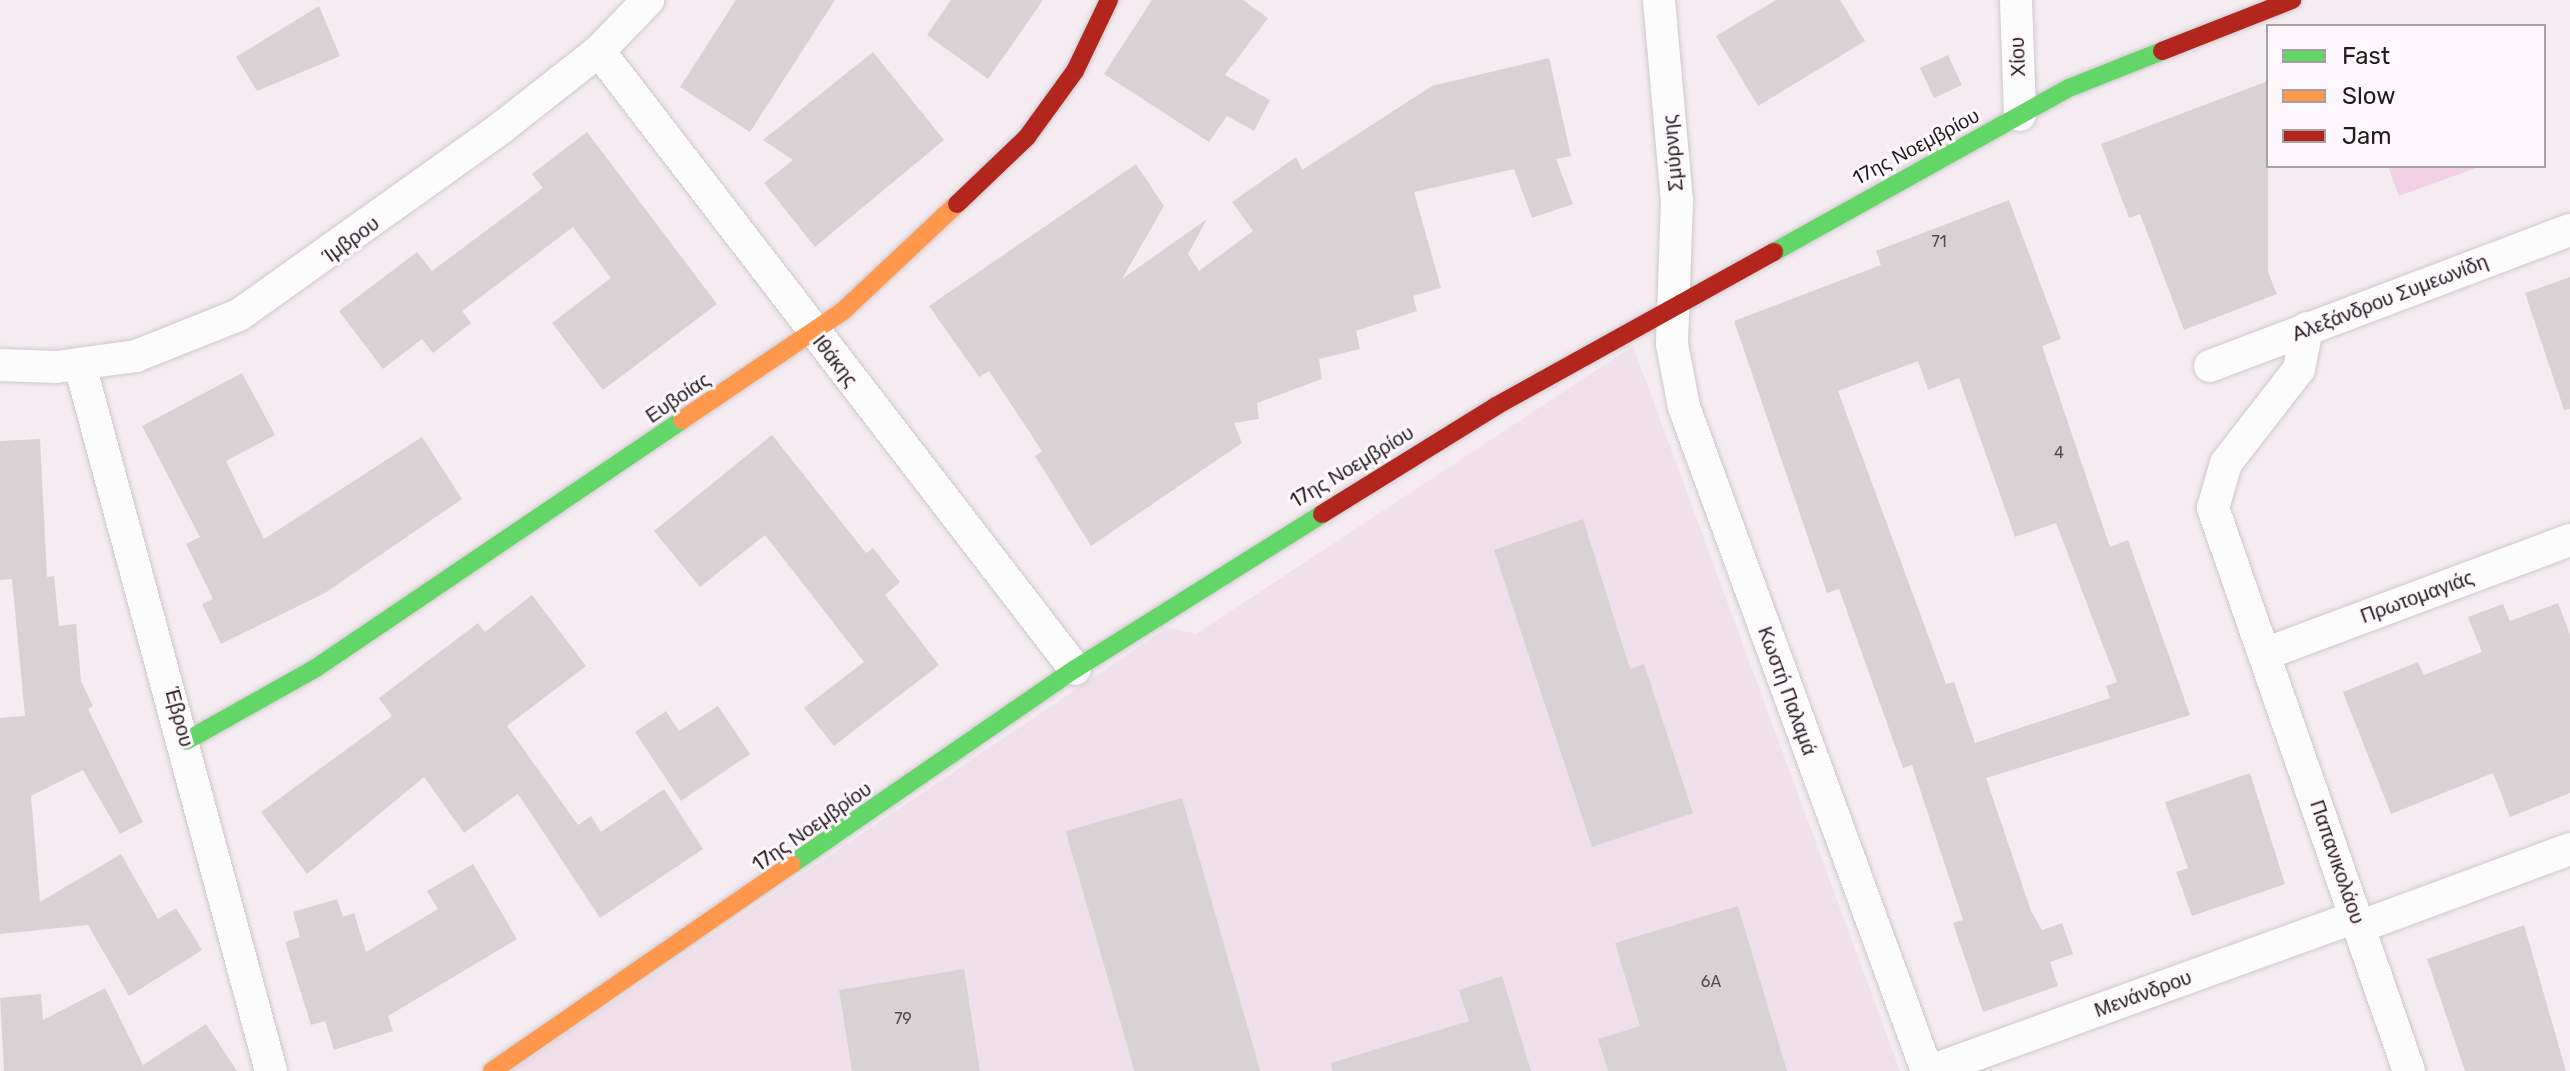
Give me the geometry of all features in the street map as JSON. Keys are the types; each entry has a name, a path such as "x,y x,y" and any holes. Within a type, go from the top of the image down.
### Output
{"street":[{"name":"Ίμβρου","path":"0,365 80,365 162,348 266,299 599,51 648,0"},
{"name":"Ευβοίας","path":"186,741 316,668 814,333 1008,158 1063,90 1109,0"},
{"name":"Σμύρνης","path":"1659,0 1677,200 1671,306"},
{"name":"Χίου","path":"2016,0 2020,115"},
{"name":"17ης Νοεμβρίου","path":"492,1071 1075,669 1311,517 1671,306 2020,115 2126,61 2292,0"},
{"name":"Ιθάκης","path":"599,51 1075,669"},
{"name":"Αλεξάνδρου Συμεωνίδη","path":"2210,366 2570,230"},
{"name":"Κωστή Παλαμά","path":"1671,306 1684,407 1928,1071"},
{"name":"Παπανικολάου","path":"2307,328 2294,376 2226,463 2213,494 2409,1071"},
{"name":"Έβρου","path":"80,365 186,741 271,1071"},
{"name":"Πρωτομαγιάς","path":"2265,654 2570,540"},
{"name":"Μενάνδρου","path":"1928,1071 2570,849"}],"shaded area":[{"path":"2389,168 2476,168 2399,196"},
{"path":"1633,346 1900,1071 511,1071 1168,627 1196,634"}],"building":[{"path":"736,0 835,0 750,132 680,87"},
{"path":"951,0 1043,0 988,79 927,35"},
{"path":"1152,0 1243,0 1268,18 1225,75 1270,100 1254,131 1227,116 1209,142 1104,74"},
{"path":"1776,0 1840,0 1865,41 1758,106 1716,36"},
{"path":"319,6 340,56 257,91 236,57"},
{"path":"873,52 944,140 815,247 764,183 793,160 763,140"},
{"path":"1948,55 1962,85 1934,98 1920,68"},
{"path":"1549,58 1571,156 1556,159 1573,204 1532,218 1514,169 1414,192 1441,288 1413,296 1417,311 1356,331 1360,349 1319,359 1322,379 1257,403 1259,419 1234,423 1242,443 1091,546 1035,456 1042,451 989,371 979,377 929,306 1136,164 1164,206 1122,279 1207,219 1188,254 1199,271 1253,231 1232,202 1296,157 1302,170 1432,86"},
{"path":"2266,82 2268,272 2277,294 2184,330 2140,214 2129,218 2101,144"},
{"path":"587,132 717,304 603,390 552,323 611,278 573,227 462,311 471,323 433,353 422,339 383,369 339,311 417,252 432,271 543,188 532,174"},
{"path":"2009,200 2061,339 2042,346 2110,547 2128,540 2190,715 1986,778 2031,911 2042,930 2062,923 2073,954 2050,962 2058,986 1983,1012 1953,923 1963,920 1912,765 1903,768 1839,589 1827,593 1734,321 1881,265 1876,251","holes":["1918,361 1928,390 1959,378 2015,537 2056,523 2117,682 2106,686 2110,698 1975,743 1954,682 1946,684 1838,391"]},
{"path":"2570,277 2570,409 2564,410 2525,293"},
{"path":"242,373 275,435 226,461 264,539 422,437 462,499 325,593 221,644 202,604 213,599 186,544 200,537 142,426"},
{"path":"772,435 866,553 873,548 900,582 885,595 939,665 834,746 804,708 864,662 765,535 700,587 654,531"},
{"path":"40,439 47,577 54,576 59,626 76,624 81,681 93,706 88,709 143,822 120,834 83,770 31,796 40,902 121,854 158,919 176,908 202,950 129,996 88,925 0,934 0,718 25,716 12,579 0,580 0,441"},
{"path":"1583,519 1630,669 1644,664 1693,813 1592,847 1494,550"},
{"path":"532,595 586,666 507,726 578,825 591,816 601,832 664,789 703,849 600,918 518,794 464,833 424,777 307,874 261,812 392,716 379,698 478,623 485,632"},
{"path":"2558,603 2570,635 2570,793 2510,817 2493,773 2391,814 2343,692 2418,662 2424,675 2482,652 2468,617 2503,604 2510,621"},
{"path":"718,706 750,754 681,801 635,732 666,711 679,731"},
{"path":"2250,773 2285,884 2192,916 2176,872 2188,868 2165,802"},
{"path":"1182,798 1260,1071 1134,1071 1066,831"},
{"path":"473,864 517,939 388,1016 393,1031 334,1050 325,1021 311,1025 285,942 300,937 293,912 337,899 343,917 354,913 366,952 438,909 427,891"},
{"path":"1738,906 1787,1071 1608,1071 1598,1039 1640,1026 1615,943"},
{"path":"2524,925 2566,1071 2465,1071 2427,959"},
{"path":"964,969 980,1071 852,1071 839,990"},
{"path":"1502,976 1531,1071 1332,1071 1331,1063 1469,1021 1459,990"},
{"path":"105,988 143,1065 206,1024 237,1071 4,1071 0,998 41,994 43,1020"}],"traffic: fast":[{"path":"1774,252 2069,88 2162,51"},
{"path":"186,741 316,668 682,420"},
{"path":"792,864 1075,669 1322,514"}],"traffic: slow":[{"path":"682,420 843,311 957,204"},
{"path":"492,1071 792,864"}],"traffic: jam":[{"path":"957,204 1027,137 1075,71 1109,0"},
{"path":"2162,51 2292,0"},
{"path":"1322,514 1496,406 1774,252"}]}
